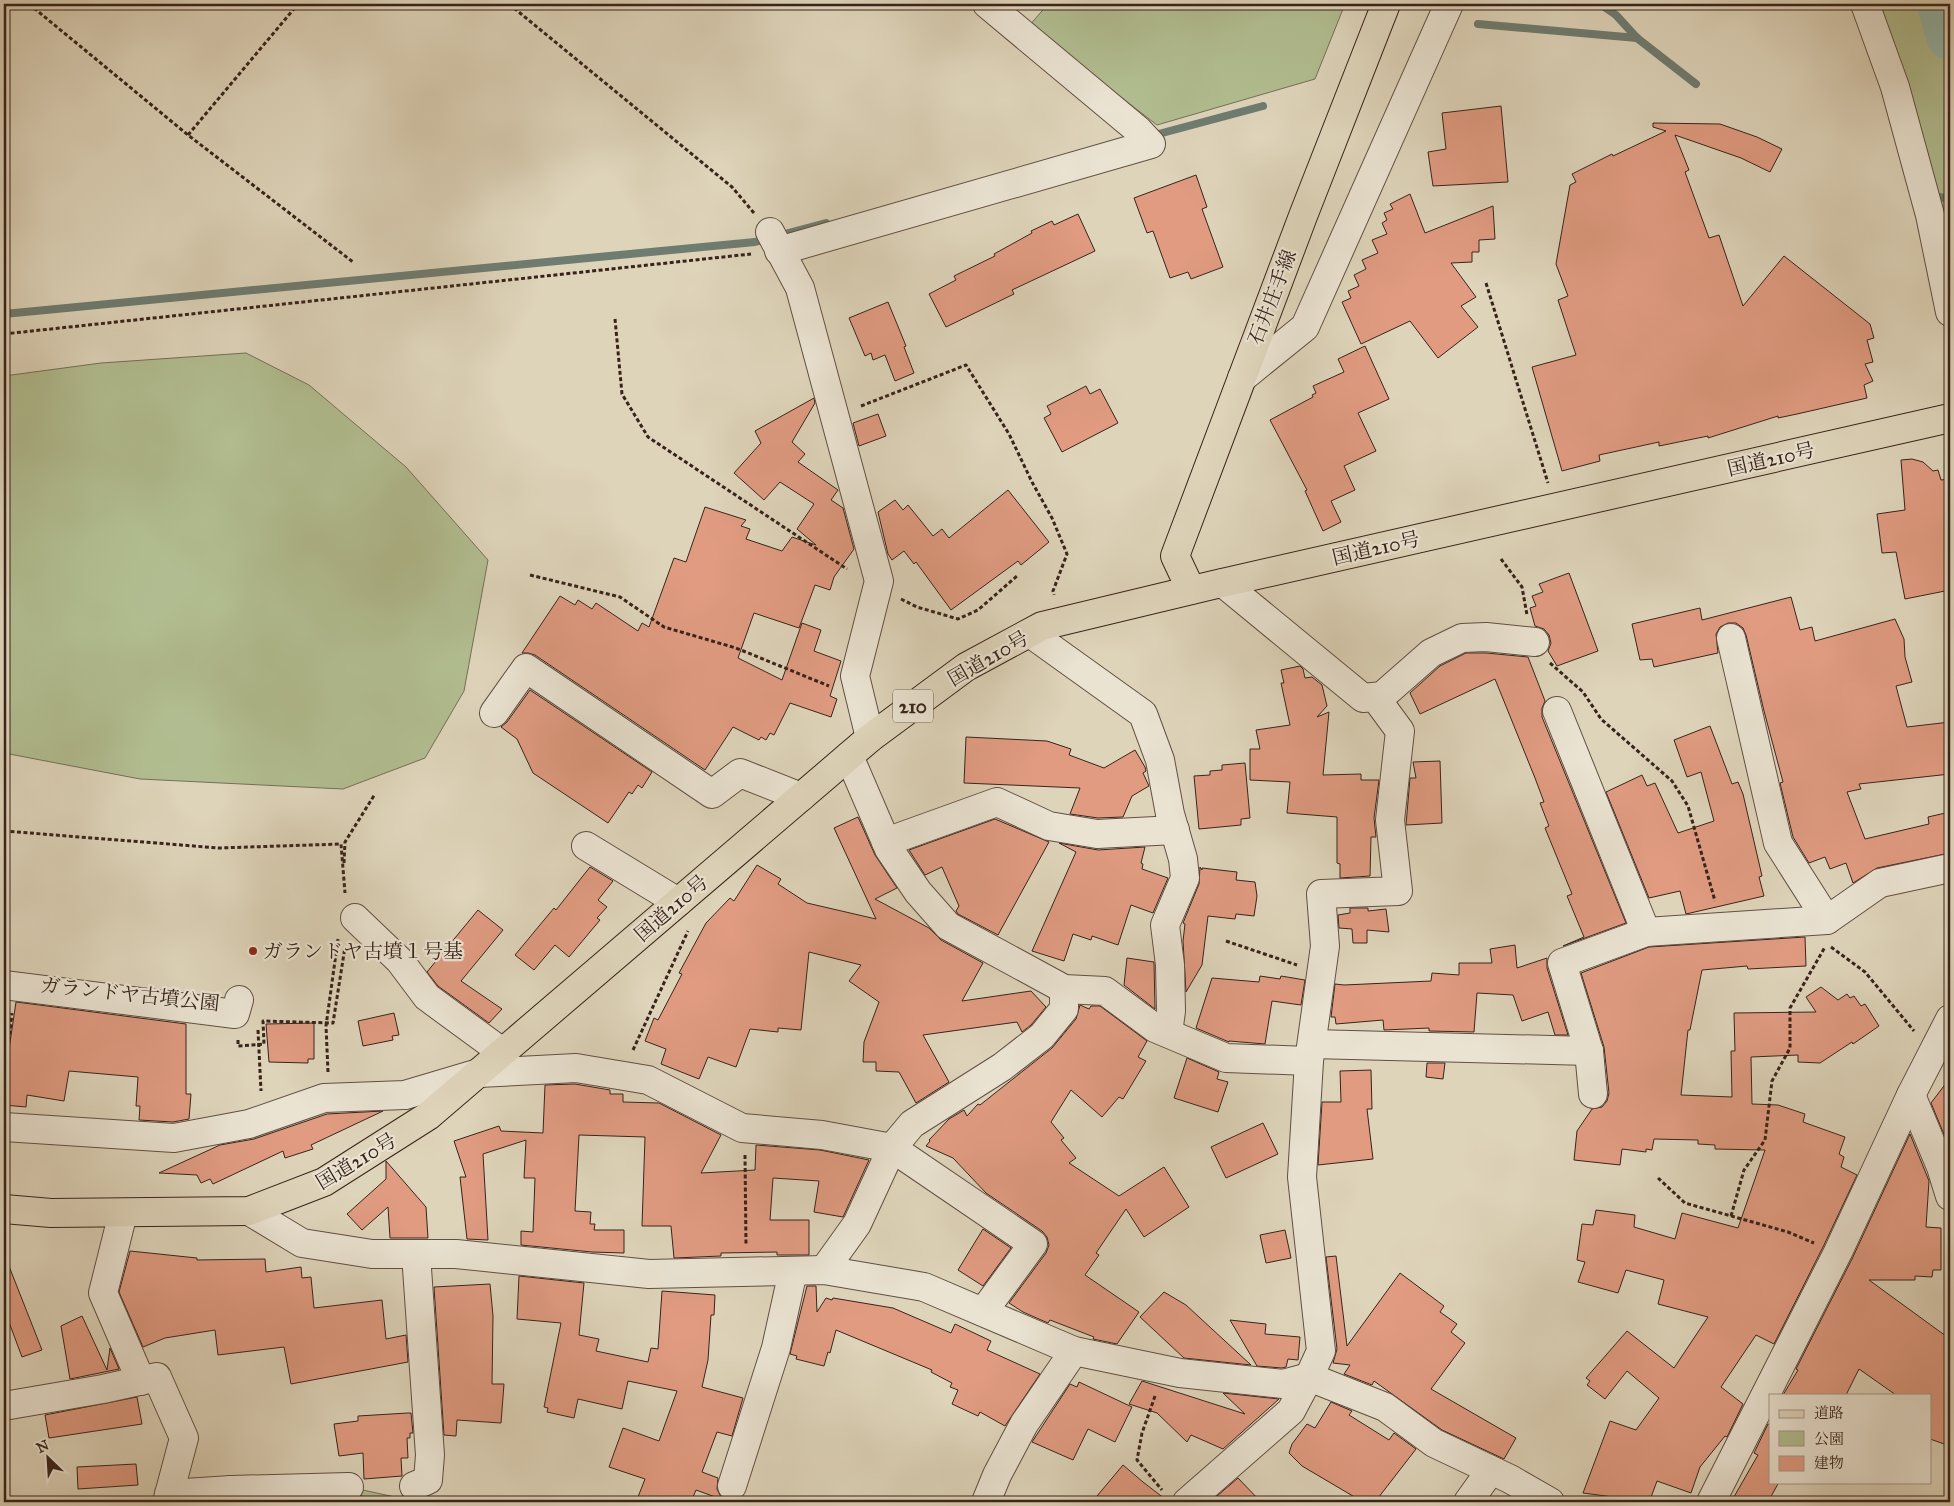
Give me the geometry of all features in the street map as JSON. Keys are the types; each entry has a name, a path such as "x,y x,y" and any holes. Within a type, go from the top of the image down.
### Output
{"main road":[{"name":"石井庄手線","path":"1191,590 1175,556 1386,4"},
{"name":"国道210号","path":"4,1209 51,1213 249,1211 324,1182 428,1116 870,738 966,667 1042,626 1191,590 1950,418"}],"street":[{"path":"870,738 855,676 879,582 800,288 775,242 1144,137 988,4"},
{"path":"1242,378 1305,327 1448,4"},
{"path":"1865,4 1895,87 1930,214 1950,312"},
{"path":"1223,583 1363,698 1382,696 1431,652 1462,638 1486,636 1535,642"},
{"path":"1030,633 1143,714 1160,760 1183,859 1185,878 1165,925 1170,965 1171,1011 1168,1033"},
{"path":"1731,638 1778,842 1827,920"},
{"path":"494,713 526,668 712,794 740,773 801,797"},
{"path":"1177,1499 1291,1411 1321,1352 1302,1177 1310,1052 1325,946 1321,894 1398,891 1390,820 1400,731 1375,697"},
{"path":"1557,711 1646,932"},
{"path":"849,756 886,842 918,892 948,926 1064,989 1105,991 1155,1028 1226,1058 1310,1052 1589,1051"},
{"path":"886,842 997,802 1048,826 1097,834 1175,830"},
{"path":"586,846 678,902"},
{"path":"1593,1094 1589,1051 1562,963 1646,932 1827,920 1880,883 1950,868"},
{"path":"346,923 400,961 427,997 502,1052"},
{"path":"824,1270 857,1224 892,1148 912,1124 1002,1067 1042,1036 1064,1009 1064,989"},
{"path":"8,996 235,1014 239,1000"},
{"path":"1711,1502 1838,1252 1911,1095 1950,1019"},
{"path":"4,1128 174,1138 249,1124 328,1098 405,1096 479,1072 576,1068 648,1080 745,1128 822,1135 892,1148 1033,1244 983,1312"},
{"path":"1911,1095 1941,1167 1950,1196"},
{"path":"249,1211 302,1243 372,1254 456,1254 649,1274 824,1270 869,1276 924,1287 1074,1351 1165,1370 1283,1384 1309,1377 1385,1407 1434,1443 1491,1470 1550,1502"},
{"path":"123,1213 103,1293 141,1381"},
{"path":"414,1486 428,1480 430,1455 416,1254"},
{"path":"732,1486 776,1348 793,1271"},
{"path":"986,1502 997,1475 1024,1424 1074,1351"},
{"path":"4,1406 157,1377 184,1438 168,1498 231,1490 350,1487"},
{"path":"1468,1502 1491,1470"},
{"path":"231,1490 266,1502"}],"path":[{"path":"29,4 188,136 353,262"},
{"path":"188,136 298,4"},
{"path":"509,4 732,187 775,242"},
{"path":"4,334 775,242"},
{"path":"1486,283 1550,490"},
{"path":"615,319 622,394 648,437 857,576 917,607 958,619 978,610 1016,576"},
{"path":"834,415 885,398 966,365 1009,434 1052,518 1067,554 1054,591 1060,622"},
{"path":"1501,559 1522,588 1528,622 1535,642 1549,662 1583,692 1601,719 1672,782 1688,806 1723,927"},
{"path":"530,575 620,597 664,627 736,648 860,699"},
{"path":"342,894 345,842 375,794"},
{"path":"4,831 219,848 341,844 346,923 333,1023 263,1020 264,1044 258,1044"},
{"path":"328,1098 326,1026 346,923"},
{"path":"621,1075 690,927"},
{"path":"1226,940 1321,973"},
{"path":"1730,1216 1744,1170 1765,1140 1772,1081 1790,1048 1790,1008 1827,944 1865,972 1917,1035 1934,1050"},
{"name":"ガランドヤ古墳公園","path":"4,1050 8,1050 8,996"},
{"path":"258,1030 262,1119"},
{"name":"ガランドヤ古墳公園","path":"238,1037 238,1046 258,1044"},
{"path":"745,1128 746,1272"},
{"path":"1658,1178 1685,1203 1788,1232 1838,1252"},
{"path":"1165,1370 1142,1433 1137,1460 1177,1499"}],"green space":[{"path":"1048,4 1345,4 1315,79 1157,125 1029,26"},
{"path":"1950,4 1950,238 1881,5"},
{"path":"246,353 309,385 406,467 488,560 464,691 425,758 343,789 140,779 4,753 4,376 101,363"},
{"path":"349,1487 418,1502 371,1502"}],"building":[{"path":"1501,106 1508,182 1433,186 1428,152 1446,149 1442,113"},
{"path":"1653,123 1720,124 1757,137 1782,149 1770,172 1741,158 1675,135 1689,170 1685,172 1709,238 1719,235 1743,306 1784,256 1870,324 1874,338 1867,340 1873,362 1865,364 1873,381 1864,385 1867,398 1778,418 1778,416 1708,438 1708,436 1659,446 1659,442 1599,455 1600,461 1562,471 1532,367 1576,355 1558,300 1568,296 1556,264 1570,185 1576,182 1572,174 1612,154 1613,156 1666,131 1653,127"},
{"path":"1196,175 1207,207 1202,209 1223,267 1191,279 1188,272 1170,278 1153,231 1147,233 1134,198"},
{"path":"1410,194 1425,233 1493,206 1495,239 1479,240 1479,252 1472,252 1472,262 1451,263 1476,297 1461,306 1478,327 1438,358 1410,321 1361,344 1342,302 1351,298 1348,291 1359,286 1354,275 1366,269 1362,260 1378,253 1372,240 1387,234 1382,223 1387,220 1384,213 1393,209 1390,204"},
{"path":"1078,214 1095,251 1012,290 1014,294 946,327 929,294 956,280 954,276 995,256 994,254 1032,233 1031,231 1052,221 1054,225"},
{"path":"888,302 906,346 904,347 914,373 895,381 885,355 873,360 871,353 865,356 849,318"},
{"path":"1365,346 1389,399 1358,413 1376,451 1344,466 1355,490 1331,501 1341,522 1323,531 1305,491 1307,490 1270,420 1313,397 1312,395 1316,393 1313,386 1344,372 1338,359"},
{"path":"1086,386 1090,394 1100,389 1118,423 1062,452 1044,418 1051,414 1047,406"},
{"path":"814,398 815,403 792,442 805,454 798,462 838,490 831,500 843,508 854,549 834,577 830,590 815,585 799,628 754,613 738,658 782,680 802,623 821,630 814,651 841,661 830,696 837,699 831,717 790,703 774,735 770,733 766,740 761,737 759,740 733,727 705,770 535,655 522,653 560,596 575,605 578,600 592,609 596,603 638,631 642,623 649,627 674,558 686,562 705,507 746,520 741,526 750,529 746,539 782,551 792,537 816,545 797,529 814,504 780,482 764,500 734,473 761,443 755,431"},
{"path":"878,414 886,436 859,446 853,423"},
{"path":"1912,459 1923,462 1933,471 1938,470 1941,480 1950,479 1950,590 1905,599 1896,552 1882,553 1877,514 1905,510 1901,460"},
{"path":"1008,490 1049,542 1021,565 1018,561 951,610 916,562 914,564 904,551 892,560 888,554 878,512 895,500 903,510 908,505 933,536 942,529 949,538"},
{"path":"1569,573 1598,651 1557,666 1548,651 1551,643 1549,635 1544,629 1535,626 1530,608 1536,606 1532,596 1543,592 1539,584"},
{"path":"1791,597 1800,630 1812,627 1815,641 1895,619 1904,639 1905,657 1912,682 1896,686 1907,727 1950,722 1950,774 1859,784 1861,789 1847,792 1865,839 1929,824 1928,817 1950,812 1950,853 1877,868 1853,883 1846,863 1830,869 1825,857 1809,863 1793,837 1780,783 1783,782 1743,628 1736,623 1728,623 1720,627 1716,634 1718,653 1654,667 1652,659 1640,660 1632,624 1700,608 1702,620"},
{"path":"1466,653 1528,657 1545,701 1542,708 1542,717 1626,923 1563,946 1584,937 1567,896 1572,894 1545,828 1549,826 1540,803 1544,802 1495,679 1420,714 1410,693 1440,666"},
{"path":"1300,666 1303,669 1305,678 1312,677 1322,685 1327,706 1317,717 1329,712 1323,775 1361,774 1361,780 1379,780 1374,818 1376,837 1371,837 1370,876 1340,878 1340,864 1337,863 1337,817 1287,813 1290,782 1250,780 1250,749 1260,749 1256,730 1290,725 1281,683 1284,683 1281,670"},
{"path":"530,690 652,772 642,788 638,785 632,794 629,792 608,823 533,773 517,739 501,727 507,722"},
{"path":"1710,726 1732,784 1738,782 1743,794 1762,876 1759,877 1764,896 1686,914 1680,891 1649,898 1606,792 1642,775 1647,786 1655,783 1678,833 1714,821 1701,772 1687,777 1674,740"},
{"path":"966,737 1047,741 1071,749 1069,755 1104,768 1135,750 1145,767 1146,771 1143,773 1149,786 1132,796 1123,817 1098,818 1070,814 1080,788 964,783"},
{"path":"1440,761 1442,823 1406,825 1410,778 1416,778 1413,762"},
{"path":"1245,763 1250,818 1241,819 1241,825 1199,829 1194,776 1210,775 1210,771 1222,770 1222,765"},
{"path":"858,817 875,855 897,888 875,899 929,928 941,940 983,963 962,1001 1031,991 1046,1007 1031,1025 1022,1032 1017,1022 923,1035 949,1082 916,1103 899,1072 876,1071 876,1062 863,1062 864,1042 879,1002 849,981 861,965 809,952 801,1030 778,1028 778,1032 750,1029 736,1067 708,1057 699,1079 661,1064 666,1049 645,1041 654,1018 658,1020 682,974 679,973 706,923 730,898 734,901 757,865 781,879 778,884 807,903 876,919 834,828"},
{"path":"995,819 1049,842 998,935 958,914 956,911 959,906 942,867 925,875 909,850"},
{"path":"1059,843 1098,850 1145,847 1141,863 1143,864 1142,869 1168,878 1153,913 1131,905 1118,945 1092,936 1091,940 1073,934 1064,961 1032,951 1076,852"},
{"path":"590,867 613,881 598,900 607,907 597,918 600,920 569,957 555,945 534,970 515,955 554,908 556,910"},
{"path":"1200,867 1202,870 1202,868 1237,872 1236,880 1255,882 1257,896 1254,916 1236,914 1235,919 1208,916 1202,965 1186,992 1183,941 1185,924 1183,923 1199,884"},
{"path":"1350,908 1368,908 1368,911 1386,909 1389,932 1367,930 1367,943 1353,943 1352,929 1339,928 1338,915 1350,913"},
{"path":"478,910 503,930 461,981 502,1009 489,1023 438,986 427,972"},
{"path":"1805,937 1806,966 1748,969 1747,966 1702,970 1690,1030 1688,1030 1681,1095 1732,1097 1731,1051 1735,1051 1734,1013 1816,1012 1806,997 1821,987 1838,1000 1847,994 1850,998 1854,996 1861,1006 1865,1004 1879,1026 1853,1044 1852,1042 1820,1063 1798,1062 1798,1055 1751,1057 1752,1104 1778,1105 1805,1114 1803,1122 1845,1137 1839,1154 1844,1157 1841,1167 1857,1175 1774,1344 1756,1335 1721,1387 1743,1404 1727,1437 1725,1436 1700,1467 1691,1493 1657,1481 1650,1500 1643,1501 1583,1493 1610,1421 1636,1430 1659,1398 1627,1371 1605,1399 1587,1385 1590,1381 1586,1378 1627,1331 1674,1368 1708,1317 1658,1304 1664,1280 1626,1270 1618,1293 1578,1282 1585,1262 1577,1260 1582,1224 1593,1225 1596,1210 1635,1215 1634,1227 1675,1239 1682,1213 1738,1228 1765,1150 1715,1149 1715,1145 1698,1144 1698,1140 1654,1139 1652,1150 1646,1149 1646,1152 1622,1149 1620,1165 1574,1160 1577,1131 1592,1109 1602,1107 1607,1101 1609,1093 1604,1047 1581,973 1649,947"},
{"path":"1515,945 1517,968 1547,958 1547,968 1568,1035 1555,1035 1548,1012 1522,1021 1513,995 1477,993 1474,1032 1429,1031 1429,1028 1384,1030 1383,1020 1336,1024 1335,1017 1331,1017 1335,984 1431,981 1432,973 1459,975 1459,963 1492,963 1490,949"},
{"path":"1127,958 1154,962 1155,1009 1124,985"},
{"path":"1260,976 1280,979 1281,976 1305,980 1301,1005 1272,1001 1265,1044 1229,1042 1196,1028 1212,978 1259,982"},
{"path":"16,1002 186,1024 186,1094 191,1094 189,1119 173,1122 139,1120 140,1106 136,1106 138,1077 69,1071 64,1101 27,1095 26,1107 4,1105 4,1056 8,1056"},
{"path":"1080,1005 1089,1009 1091,1006 1100,1006 1147,1041 1138,1057 1146,1061 1123,1099 1119,1097 1102,1117 1071,1090 1051,1122 1064,1138 1061,1140 1076,1158 1069,1163 1119,1196 1164,1167 1189,1207 1144,1237 1126,1209 1096,1253 1099,1255 1085,1275 1139,1312 1117,1344 1093,1339 1094,1337 1050,1320 1048,1323 1023,1312 1009,1303 1046,1253 1049,1245 1047,1237 1042,1231 986,1193 953,1158 926,1146 929,1140 949,1119 964,1110 967,1116 978,1104 980,1105 1052,1048 1076,1019"},
{"path":"394,1013 399,1035 392,1036 393,1040 363,1046 358,1021"},
{"path":"314,1023 314,1059 308,1059 308,1063 269,1062 266,1024"},
{"path":"1187,1058 1219,1072 1217,1079 1228,1082 1218,1112 1174,1098"},
{"path":"1427,1063 1445,1063 1443,1079 1426,1077"},
{"path":"1371,1070 1372,1109 1367,1109 1373,1159 1318,1165 1322,1102 1341,1102 1340,1071"},
{"path":"1950,1078 1950,1149 1931,1103"},
{"path":"575,1084 610,1090 610,1094 623,1094 623,1102 659,1103 721,1135 701,1173 755,1170 756,1145 820,1150 869,1160 843,1217 814,1212 819,1181 773,1178 770,1220 809,1220 809,1255 777,1255 777,1252 721,1253 721,1256 674,1258 671,1226 642,1226 645,1137 579,1135 575,1211 591,1212 590,1224 595,1224 594,1230 624,1230 624,1253 521,1245 521,1231 533,1232 535,1178 524,1178 526,1140 483,1154 488,1240 467,1239 460,1177 466,1177 454,1141 499,1126 501,1131 543,1133 545,1085"},
{"path":"383,1111 311,1145 313,1149 285,1158 283,1151 213,1184 210,1179 201,1183 197,1175 159,1173 220,1145 254,1139 327,1114"},
{"path":"1263,1123 1278,1154 1226,1178 1211,1147"},
{"path":"1910,1134 1929,1181 1926,1227 1941,1228 1941,1270 1933,1270 1932,1277 1915,1276 1915,1280 1869,1280 1950,1339 1950,1446 1932,1440 1932,1394 1895,1394 1859,1369 1846,1394 1784,1394 1798,1370 1796,1369 1852,1259"},
{"path":"386,1161 426,1207 428,1238 390,1238 388,1207 362,1230 347,1214 386,1179"},
{"path":"983,1229 1011,1248 983,1286 958,1270"},
{"path":"1285,1230 1291,1258 1266,1263 1260,1235"},
{"path":"130,1251 197,1258 197,1260 265,1259 266,1272 301,1267 302,1278 311,1277 314,1308 382,1300 386,1339 406,1335 408,1362 291,1384 284,1347 218,1355 215,1330 165,1338 143,1347 119,1292"},
{"path":"4,1256 42,1350 22,1357 4,1309"},
{"path":"1336,1256 1347,1346 1400,1273 1444,1306 1440,1312 1457,1324 1451,1332 1465,1343 1431,1389 1516,1438 1504,1459 1442,1430 1374,1381 1372,1385 1344,1374 1350,1365 1333,1363 1337,1349 1326,1257"},
{"path":"519,1276 584,1283 579,1335 599,1339 596,1351 648,1362 651,1348 658,1349 662,1291 715,1295 714,1315 711,1315 708,1360 702,1387 743,1398 732,1436 717,1432 702,1472 718,1478 717,1489 721,1497 728,1501 735,1501 741,1498 740,1502 729,1502 696,1490 691,1502 636,1502 645,1479 609,1467 623,1428 659,1441 677,1391 628,1381 622,1409 578,1399 574,1418 547,1412 548,1408 544,1407 561,1323 517,1319"},
{"path":"490,1284 493,1316 492,1384 504,1384 501,1423 457,1420 456,1436 444,1435 434,1287"},
{"path":"807,1286 816,1286 817,1312 826,1298 832,1300 833,1298 893,1308 951,1333 955,1324 991,1341 987,1350 1040,1374 1005,1426 980,1412 978,1416 952,1404 958,1390 950,1387 952,1383 931,1372 932,1370 836,1330 830,1353 828,1352 824,1366 796,1359 797,1356 790,1354"},
{"path":"1164,1292 1186,1305 1251,1365 1184,1358 1140,1317"},
{"path":"82,1316 107,1370 110,1348 119,1369 70,1379 61,1326"},
{"path":"1230,1320 1266,1324 1265,1334 1300,1337 1298,1360 1288,1359 1286,1367 1282,1368 1257,1366"},
{"path":"1142,1381 1245,1414 1223,1393 1279,1399 1223,1449 1191,1435 1187,1442 1157,1413 1129,1404"},
{"path":"1079,1382 1132,1407 1115,1442 1088,1429 1073,1460 1032,1442 1070,1384 1077,1387"},
{"path":"137,1397 142,1424 49,1438 45,1415"},
{"path":"1331,1402 1352,1411 1349,1415 1389,1440 1394,1433 1416,1449 1375,1502 1363,1502 1302,1466 1289,1453 1292,1444 1307,1424 1315,1428"},
{"path":"411,1413 413,1433 410,1433 410,1438 407,1438 408,1458 401,1458 402,1476 364,1479 363,1453 339,1456 334,1424 358,1421 358,1416"},
{"path":"1769,1424 1769,1484 1778,1484 1768,1502 1731,1502 1758,1455 1754,1453"},
{"path":"136,1464 138,1485 78,1489 77,1467"},
{"path":"1123,1465 1143,1482 1169,1502 1092,1502"},
{"path":"1238,1478 1261,1502 1210,1502"}],"waterway":[{"path":"1600,4 1616,15 1637,38 1696,84"},
{"path":"1941,4 1950,36"},
{"path":"1478,24 1637,38"},
{"path":"1151,136 1263,106"},
{"path":"1934,196 1950,199"},
{"path":"4,314 755,242 826,223"}],"place":[{"name":"ガランドヤ古墳１号基","path":"253,951"}]}
